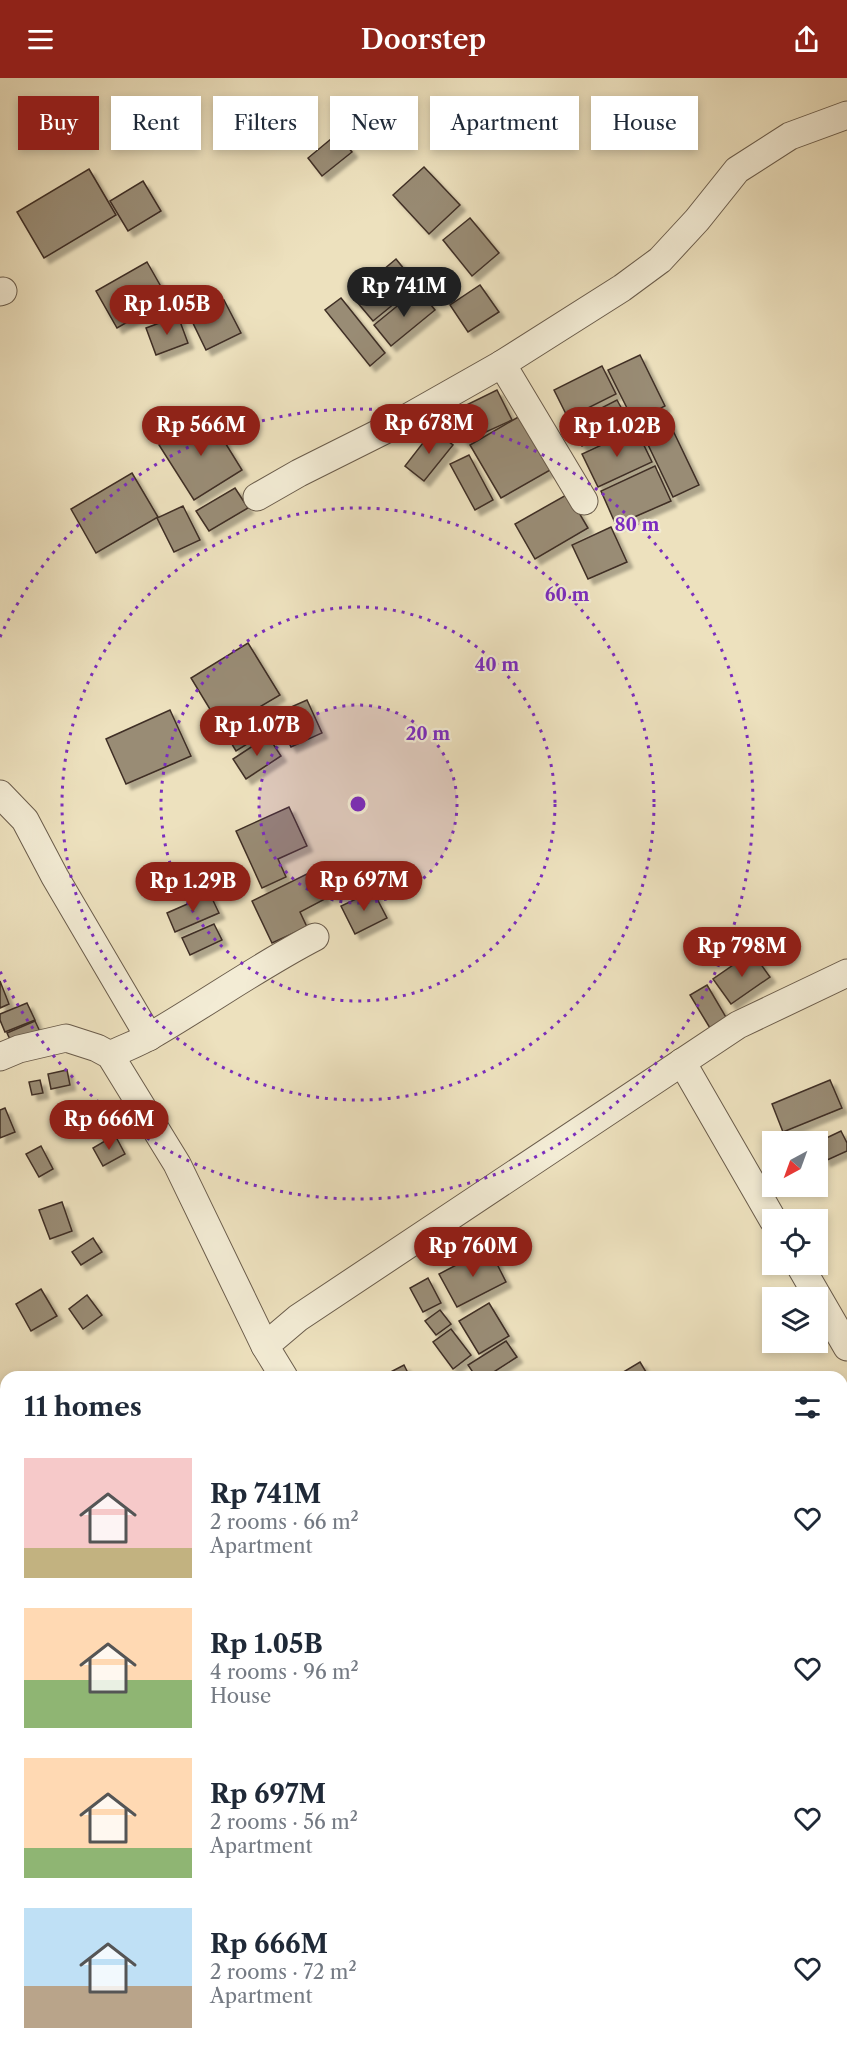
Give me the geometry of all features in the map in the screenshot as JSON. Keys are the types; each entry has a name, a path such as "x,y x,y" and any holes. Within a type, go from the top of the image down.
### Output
{"street":[{"path":"257,496 389,428 502,364 622,288 660,260 697,220 736,171 790,136 847,115"},
{"path":"502,364 584,501"},
{"path":"0,794 25,820 55,877 149,1037"},
{"path":"111,1055 149,1037 285,952 315,937"},
{"path":"265,1346 298,1318 738,1025 847,973"},
{"path":"0,1057 19,1049 66,1038 111,1055 177,1164 265,1346 280,1371"},
{"path":"682,1062 767,1209"},
{"path":"805,1275 847,1347"}],"building":[{"path":"330,140 330,150 350,150 352,152 322,176 308,158"},
{"path":"424,167 460,205 429,234 393,195"},
{"path":"89,169 116,215 44,258 17,212"},
{"path":"143,181 161,211 128,231 110,201"},
{"path":"470,218 499,253 472,276 443,240"},
{"path":"396,259 417,285 373,321 352,296"},
{"path":"147,262 168,299 117,328 96,291"},
{"path":"480,285 499,312 468,332 450,305"},
{"path":"418,289 435,310 391,346 374,325"},
{"path":"341,298 385,353 370,366 325,310"},
{"path":"224,300 241,333 206,350 190,317"},
{"path":"178,316 188,343 156,355 146,328"},
{"path":"640,355 665,406 634,422 608,370"},
{"path":"602,366 616,394 568,418 554,390"},
{"path":"497,390 512,420 464,442 450,413"},
{"path":"617,400 629,422 582,446 570,424"},
{"path":"208,415 242,470 194,500 159,445"},
{"path":"520,416 552,469 501,498 470,445"},
{"path":"667,418 699,485 673,497 641,430"},
{"path":"636,429 652,462 598,487 582,454"},
{"path":"433,430 453,445 424,481 405,466"},
{"path":"469,455 493,500 475,510 450,464"},
{"path":"655,466 671,501 616,525 601,491"},
{"path":"132,473 158,517 96,553 71,509"},
{"path":"235,488 248,508 209,531 196,511"},
{"path":"568,494 588,528 535,559 515,524"},
{"path":"183,506 200,540 174,552 157,518"},
{"path":"611,527 627,562 588,579 572,545"},
{"path":"248,643 280,695 222,729 191,678"},
{"path":"307,700 322,733 291,747 275,714"},
{"path":"170,710 191,756 126,784 106,739"},
{"path":"251,721 260,736 236,751 227,736"},
{"path":"268,736 281,756 246,779 233,759"},
{"path":"289,807 307,846 278,859 286,877 262,888 236,831"},
{"path":"311,872 325,899 300,912 307,927 272,943 252,901"},
{"path":"373,891 387,918 355,934 341,906"},
{"path":"210,894 219,913 175,932 167,913"},
{"path":"214,924 222,940 190,955 182,938"},
{"path":"752,952 770,977 731,1004 713,979"},
{"path":"0,981 9,1004 0,1008"},
{"path":"707,985 730,1024 713,1033 690,995"},
{"path":"27,1003 35,1020 5,1032 0,1014"},
{"path":"35,1021 42,1036 14,1048 7,1033"},
{"path":"67,1070 70,1085 51,1089 48,1074"},
{"path":"40,1080 43,1093 32,1095 29,1082"},
{"path":"830,1080 842,1108 783,1131 772,1104"},
{"path":"5,1108 15,1132 0,1138 0,1110"},
{"path":"841,1131 847,1143 847,1151 828,1160 828,1137"},
{"path":"115,1135 125,1154 103,1166 93,1148"},
{"path":"41,1146 53,1169 39,1177 26,1154"},
{"path":"62,1202 72,1231 50,1239 39,1210"},
{"path":"93,1238 102,1252 81,1265 72,1252"},
{"path":"489,1248 506,1282 457,1307 439,1274"},
{"path":"428,1278 441,1303 423,1312 410,1288"},
{"path":"41,1289 57,1316 31,1331 16,1304"},
{"path":"87,1295 102,1315 83,1329 69,1309"},
{"path":"489,1303 509,1336 479,1354 459,1321"},
{"path":"440,1310 451,1324 436,1335 425,1321"},
{"path":"451,1329 471,1355 453,1369 433,1342"},
{"path":"506,1341 517,1357 495,1371 472,1371 468,1365"},
{"path":"640,1362 645,1371 625,1371"},
{"path":"404,1365 407,1371 392,1371"}]}
